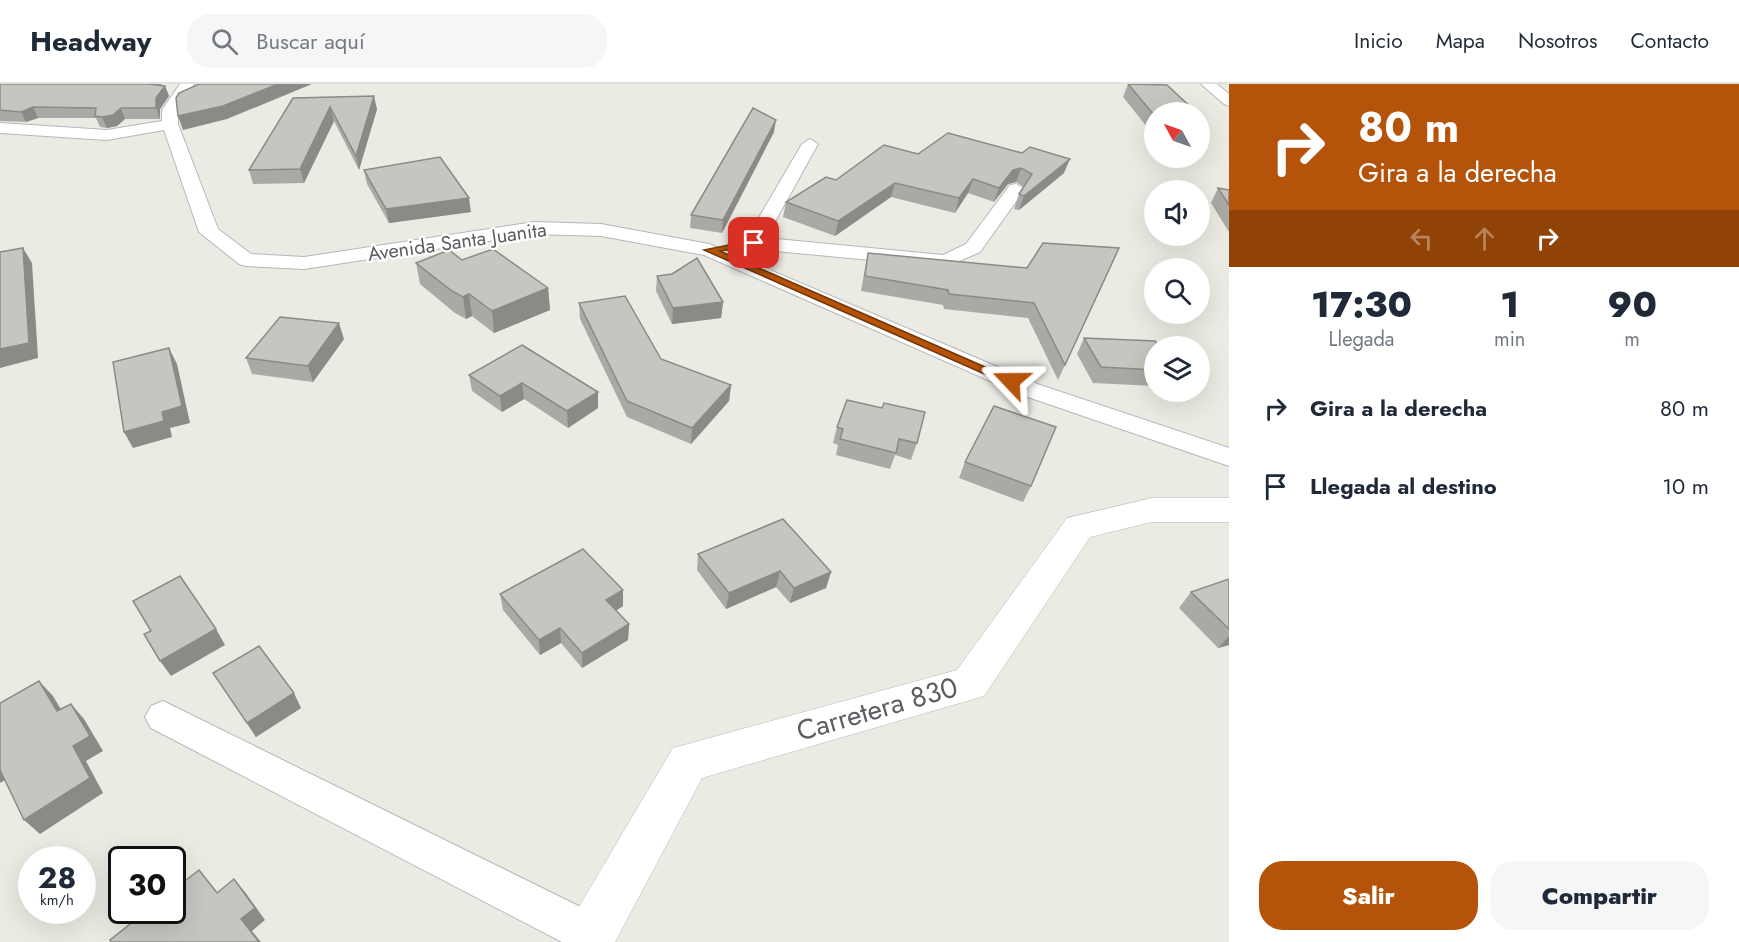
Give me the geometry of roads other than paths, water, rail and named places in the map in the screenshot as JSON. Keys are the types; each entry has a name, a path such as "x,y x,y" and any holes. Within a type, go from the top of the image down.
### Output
{"street":[{"path":"0,128 107,135 170,124 170,110 187,84"},
{"path":"1208,84 1229,101"},
{"name":"Avenida Santa Juanita","path":"170,124 208,232 246,260 304,263 534,228 601,230 709,250 1031,390 1229,457"},
{"path":"754,243 810,144"},
{"path":"709,250 754,243 946,261 973,248 1016,189"},
{"name":"Carretera 830","path":"590,938 688,762 970,684 1079,527 1152,510 1229,510"},
{"path":"163,717 590,938"}]}
